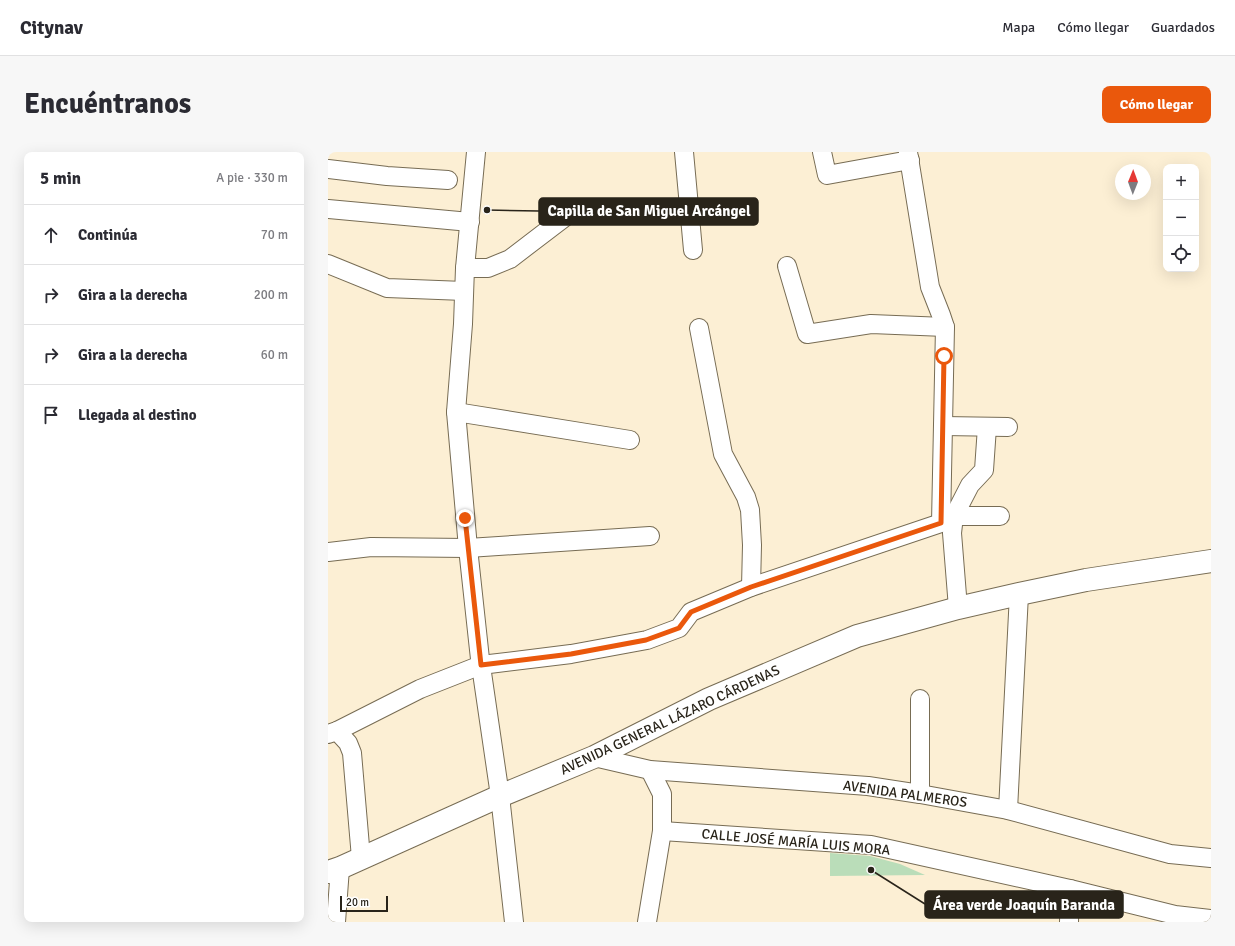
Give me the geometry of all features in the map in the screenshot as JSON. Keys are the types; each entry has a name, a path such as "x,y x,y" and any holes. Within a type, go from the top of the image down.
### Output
{"street":[{"path":"476,152 465,268 463,324 456,412 468,548 481,665 500,796 514,922"},
{"path":"684,152 693,250"},
{"path":"332,733 420,689 481,665 571,654 646,640 679,628 691,612 751,587 941,523 945,328 930,287 909,156 826,175 822,152"},
{"path":"328,169 387,176 448,180"},
{"path":"328,209 470,222"},
{"path":"465,268 488,268 510,259 565,217"},
{"path":"328,264 387,288 464,290"},
{"path":"787,266 807,334 871,324 945,328"},
{"path":"699,328 723,454 746,497 750,510 752,545 751,587"},
{"path":"456,412 630,440"},
{"path":"943,426 1008,427"},
{"path":"958,608 952,532 954,516 970,485 984,470 986,427"},
{"path":"954,516 1000,516"},
{"path":"328,552 371,547 468,548 650,536"},
{"name":"AVENIDA GENERAL LÁZARO CÁRDENAS","path":"334,870 500,796 594,757 709,699 857,636 958,608 1018,594 1086,580 1211,561"},
{"path":"1008,810 1018,594"},
{"path":"920,699 920,794"},
{"path":"332,733 348,743 352,754 361,858"},
{"name":"AVENIDA PALMEROS","path":"594,757 650,770 868,786 920,794 1008,810 1170,854 1211,858"},
{"path":"647,922 662,831 662,794 650,770"},
{"name":"CALLE JOSÉ MARÍA LUIS MORA","path":"662,831 871,845 1070,889 1175,918 1211,919"},
{"path":"334,870 336,922"},
{"path":"1069,922 1070,889"}],"green space":[{"path":"830,853 870,856 900,864 925,875 830,876"}],"place":[{"name":"Capilla de San Miguel Arcángel","path":"487,210"},
{"name":"Área verde Joaquín Baranda","path":"871,870"}],"route":[{"path":"465,518 481,665 571,654 646,640 679,628 691,612 751,587 941,523 944,356"}]}
